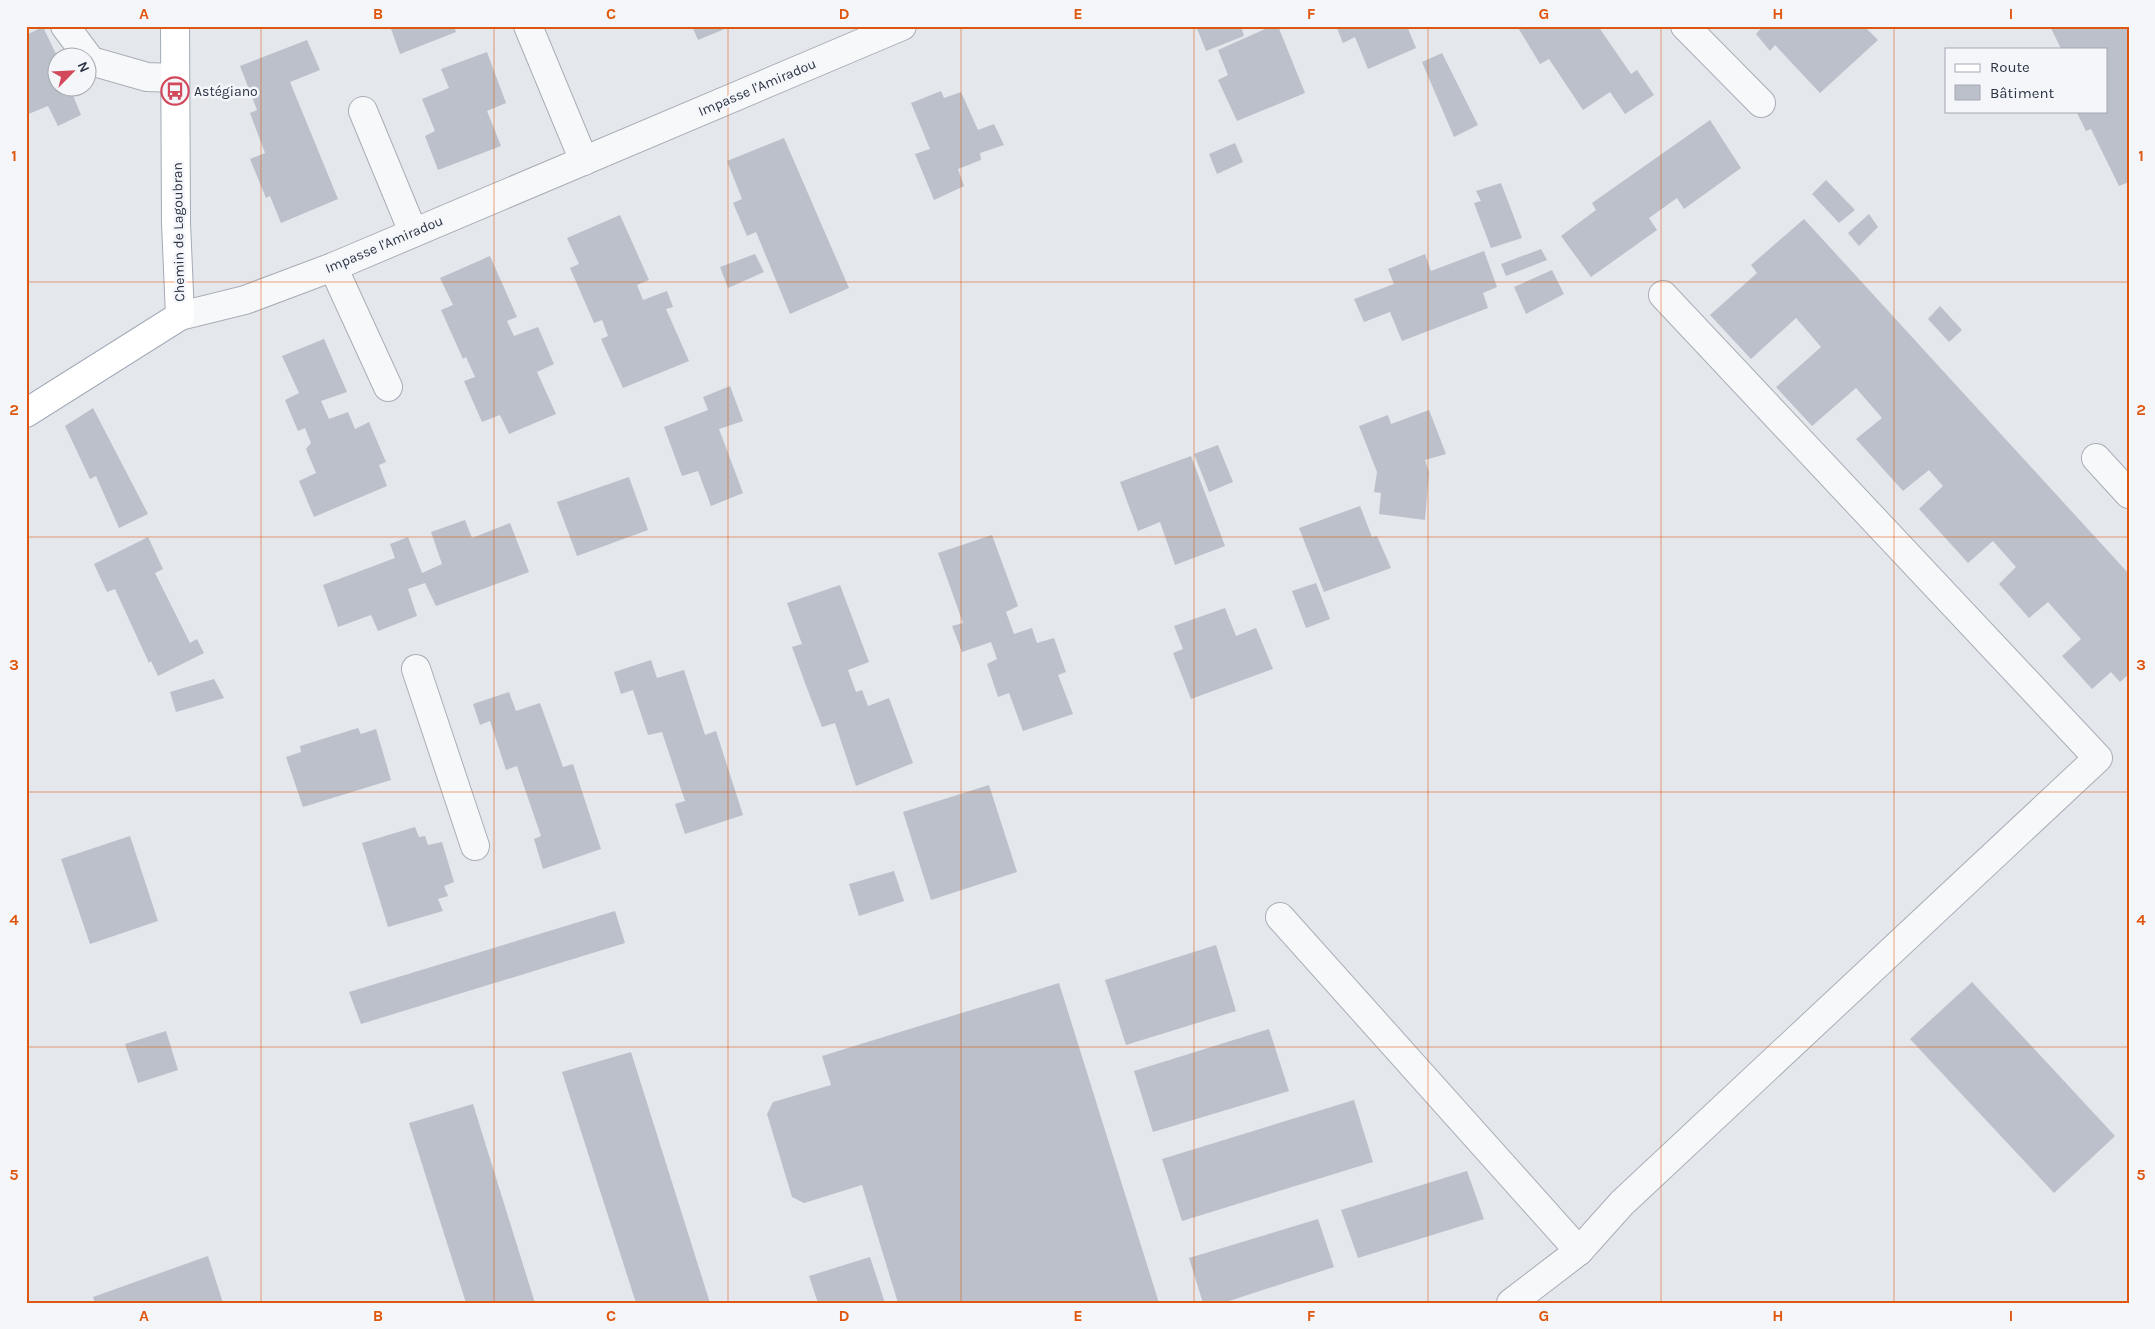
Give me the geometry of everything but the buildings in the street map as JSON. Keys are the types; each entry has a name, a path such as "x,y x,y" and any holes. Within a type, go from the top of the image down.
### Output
{"main road":[{"name":"Chemin de Lagoubran","path":"26,413 180,316 176,223 175,26"}],"street":[{"path":"65,26 91,61 147,77 175,78"},
{"path":"528,26 584,161"},
{"name":"Impasse l'Amiradou","path":"180,316 245,300 333,267 902,26"},
{"path":"1685,26 1761,103"},
{"path":"363,111 413,232"},
{"path":"333,267 388,387"},
{"path":"1511,1303 1579,1251 1622,1203 2098,758 1663,295"},
{"path":"2096,458 2129,494"},
{"path":"416,669 475,846"},
{"path":"1280,917 1579,1251"}],"place":[{"name":"Astégiano","path":"175,91"}]}
